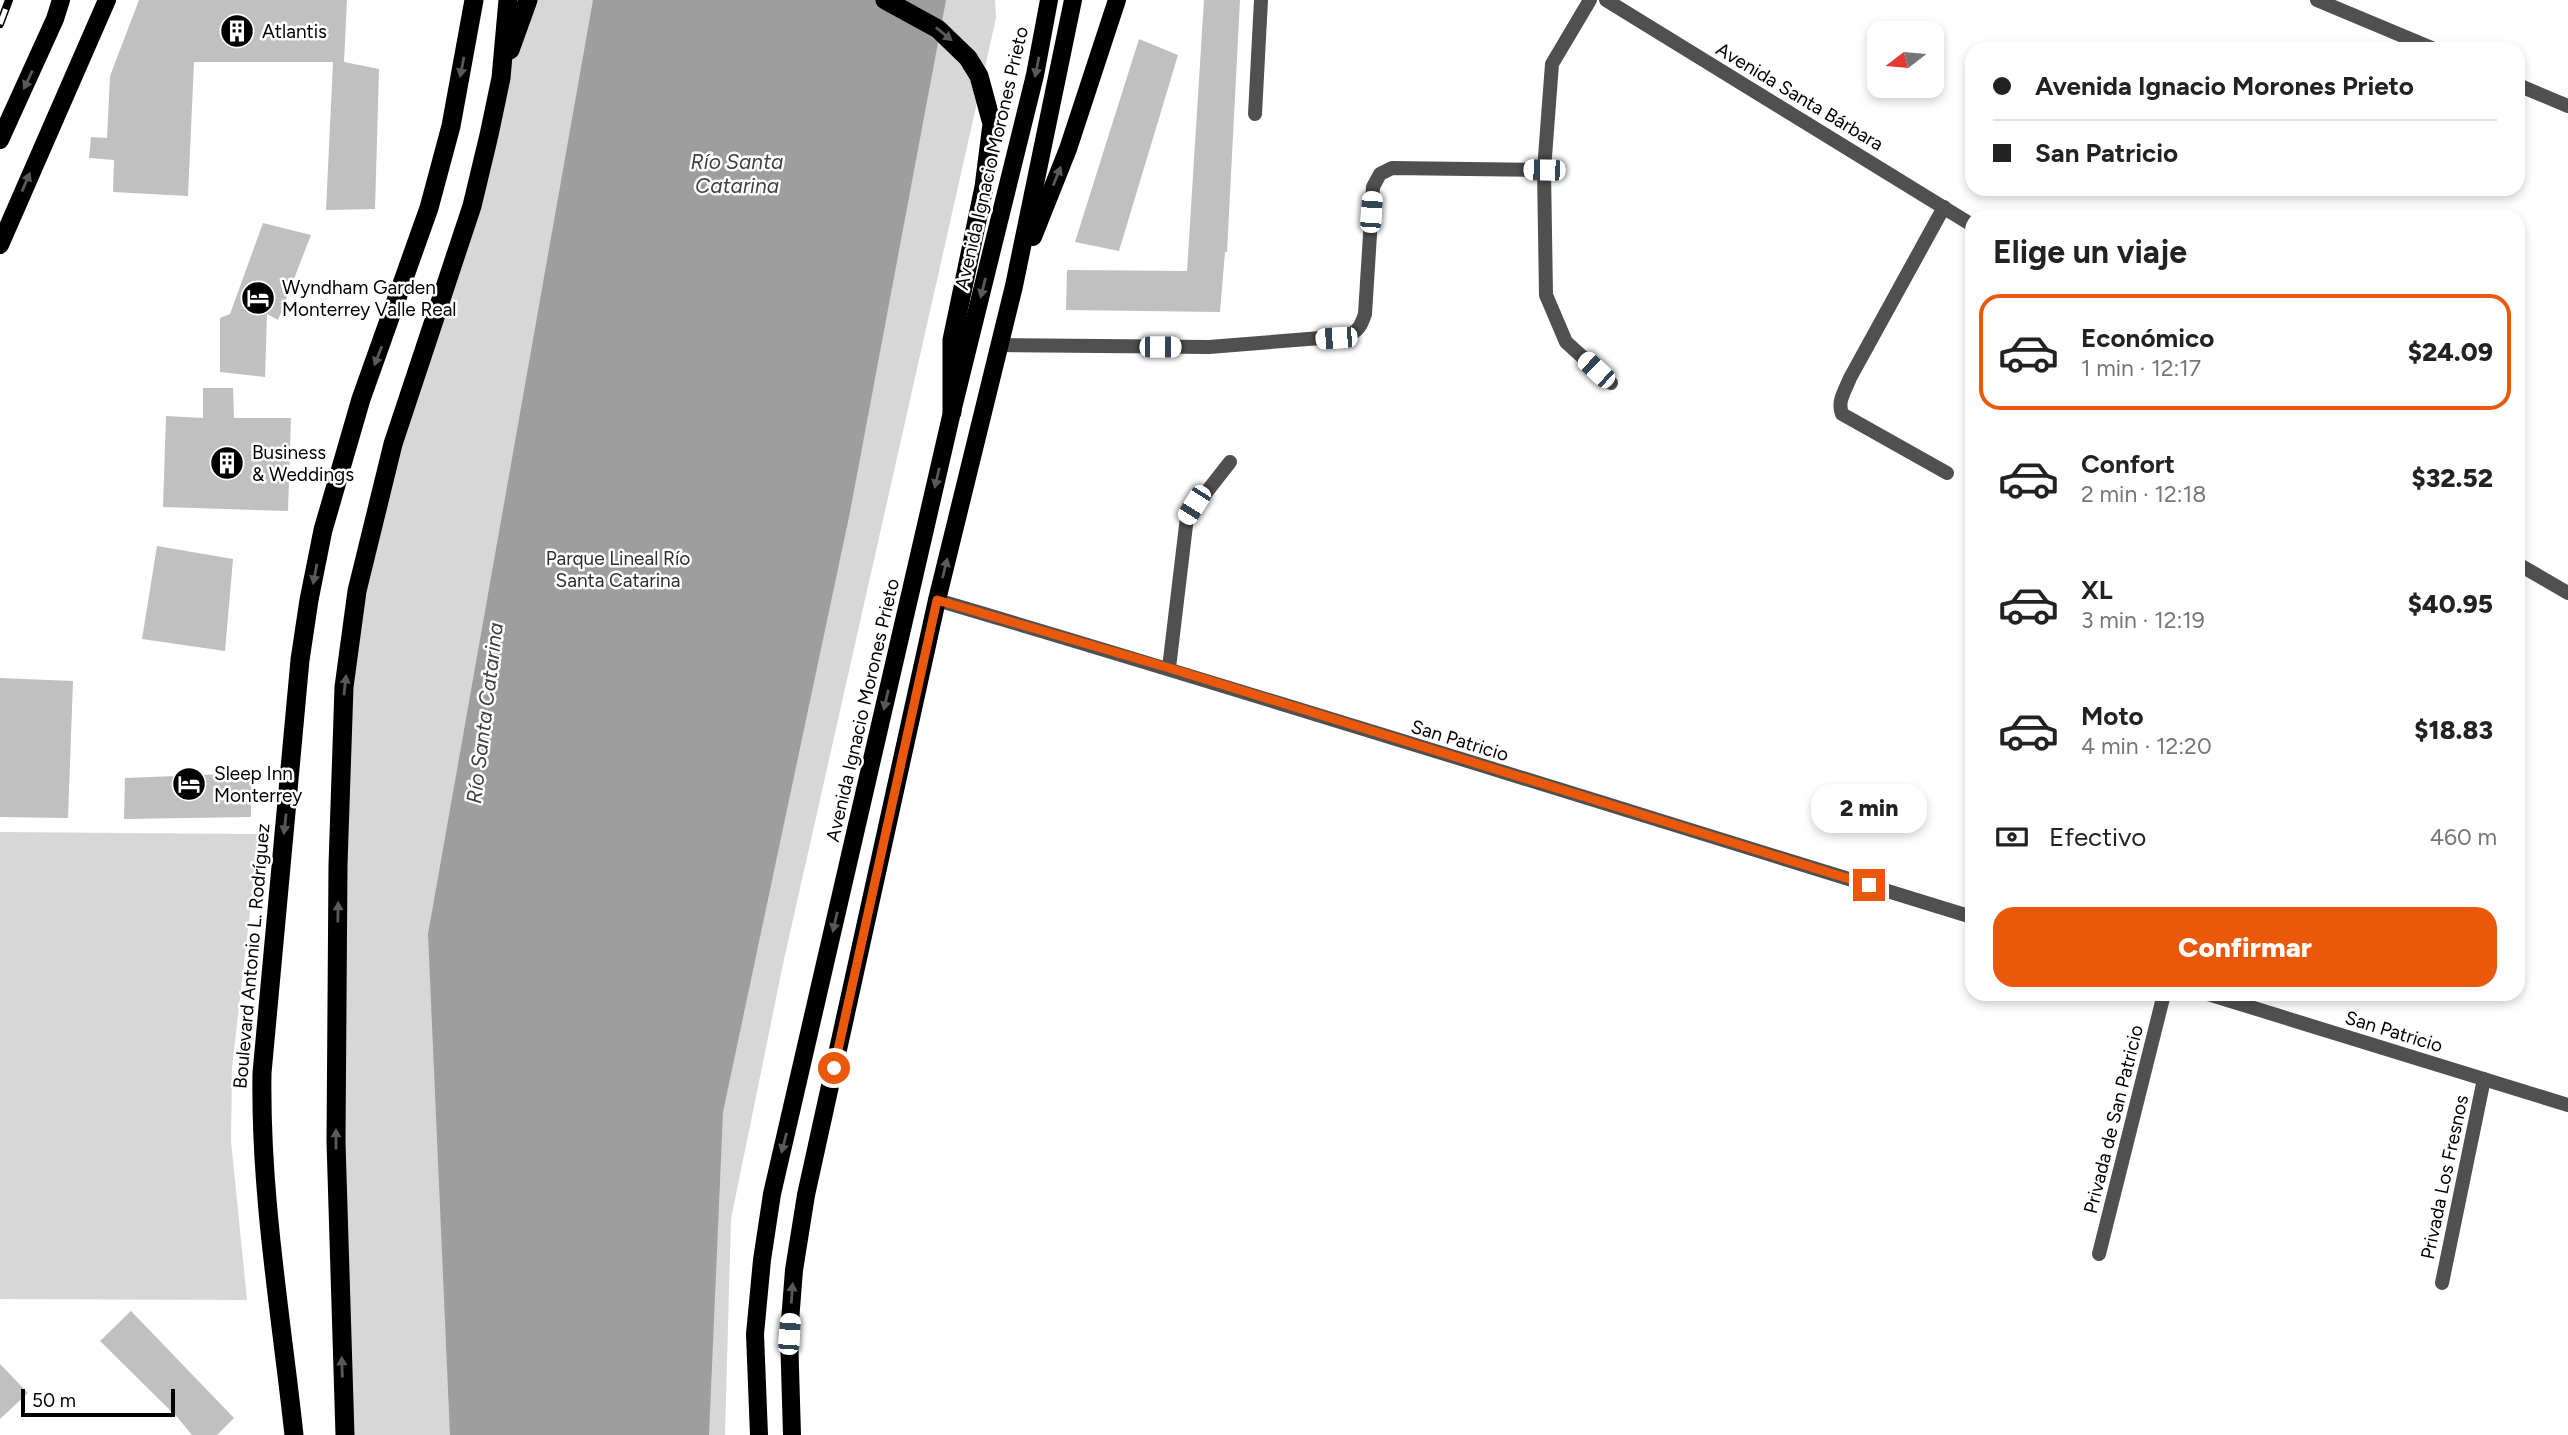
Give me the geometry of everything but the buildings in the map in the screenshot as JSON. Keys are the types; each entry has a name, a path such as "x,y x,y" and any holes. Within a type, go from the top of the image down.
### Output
{"highway":[{"name":"Boulevard Antonio L. Rodríguez","path":"295,1435 266,1194 261,1122 262,1073 300,660 323,530 361,399 429,208 451,126 474,0"},
{"path":"501,78 508,0"},
{"path":"345,1435 336,1142 338,865 344,687 358,591 393,444 472,206 501,78 528,0"},
{"path":"885,0 938,29 968,58 979,76 992,124 984,187 952,340 952,412"}],"main road":[{"path":"0,140 61,0"},
{"path":"0,245 107,0"},
{"name":"Avenida Ignacio Morones Prieto","path":"759,1435 755,1334 772,1194 952,412 1035,75 1049,0"},
{"path":"792,1435 789,1334 794,1270 806,1195 937,600 1014,286 1073,0"},
{"path":"1014,286 1068,149 1117,0"}],"street":[{"path":"1255,114 1261,0"},
{"path":"1590,0 1552,64 1544,170 1546,295 1566,342 1611,383"},
{"name":"Avenida Santa Bárbara","path":"1606,0 1965,220"},
{"path":"2317,0 2417,42"},
{"path":"2525,88 2568,106"},
{"path":"998,345 1209,347 1346,337 1362,325 1375,178 1392,168 1544,170"},
{"path":"1944,207 1850,379 1840,401 1840,408 1842,414 1947,473"},
{"path":"1169,668 1186,517 1230,462"},
{"path":"2525,568 2568,593"},
{"name":"San Patricio","path":"937,600 1169,668 1965,915"},
{"name":"Privada de San Patricio","path":"2099,1254 2162,1001"},
{"name":"San Patricio","path":"2231,1001 2568,1105"},
{"name":"Privada Los Fresnos","path":"2442,1283 2484,1079"}],"green space":[{"name":"Río Santa Catarina","path":"517,0 995,0 996,18 783,964 731,1219 725,1435 347,1435 336,1130 356,611 383,488 484,194"},
{"path":"0,832 259,834 232,1067 231,1141 247,1300 0,1299"}],"water":[{"name":"Río Santa Catarina","path":"593,0 946,0 850,512 723,1112 709,1435 450,1435 428,934"}],"railway":[{"path":"0,24 9,0"}],"place":[{"name":"Atlantis","path":"237,31"},
{"name":"Wyndham Garden Monterrey Valle Real","path":"258,298"},
{"name":"Business & Weddings","path":"227,463"},
{"name":"Sleep Inn Monterrey","path":"189,784"}],"route":[{"path":"834,1068 937,600 1169,668 1869,885"}],"park label":[{"name":"Parque Lineal Río Santa Catarina","path":"618,569"}]}
